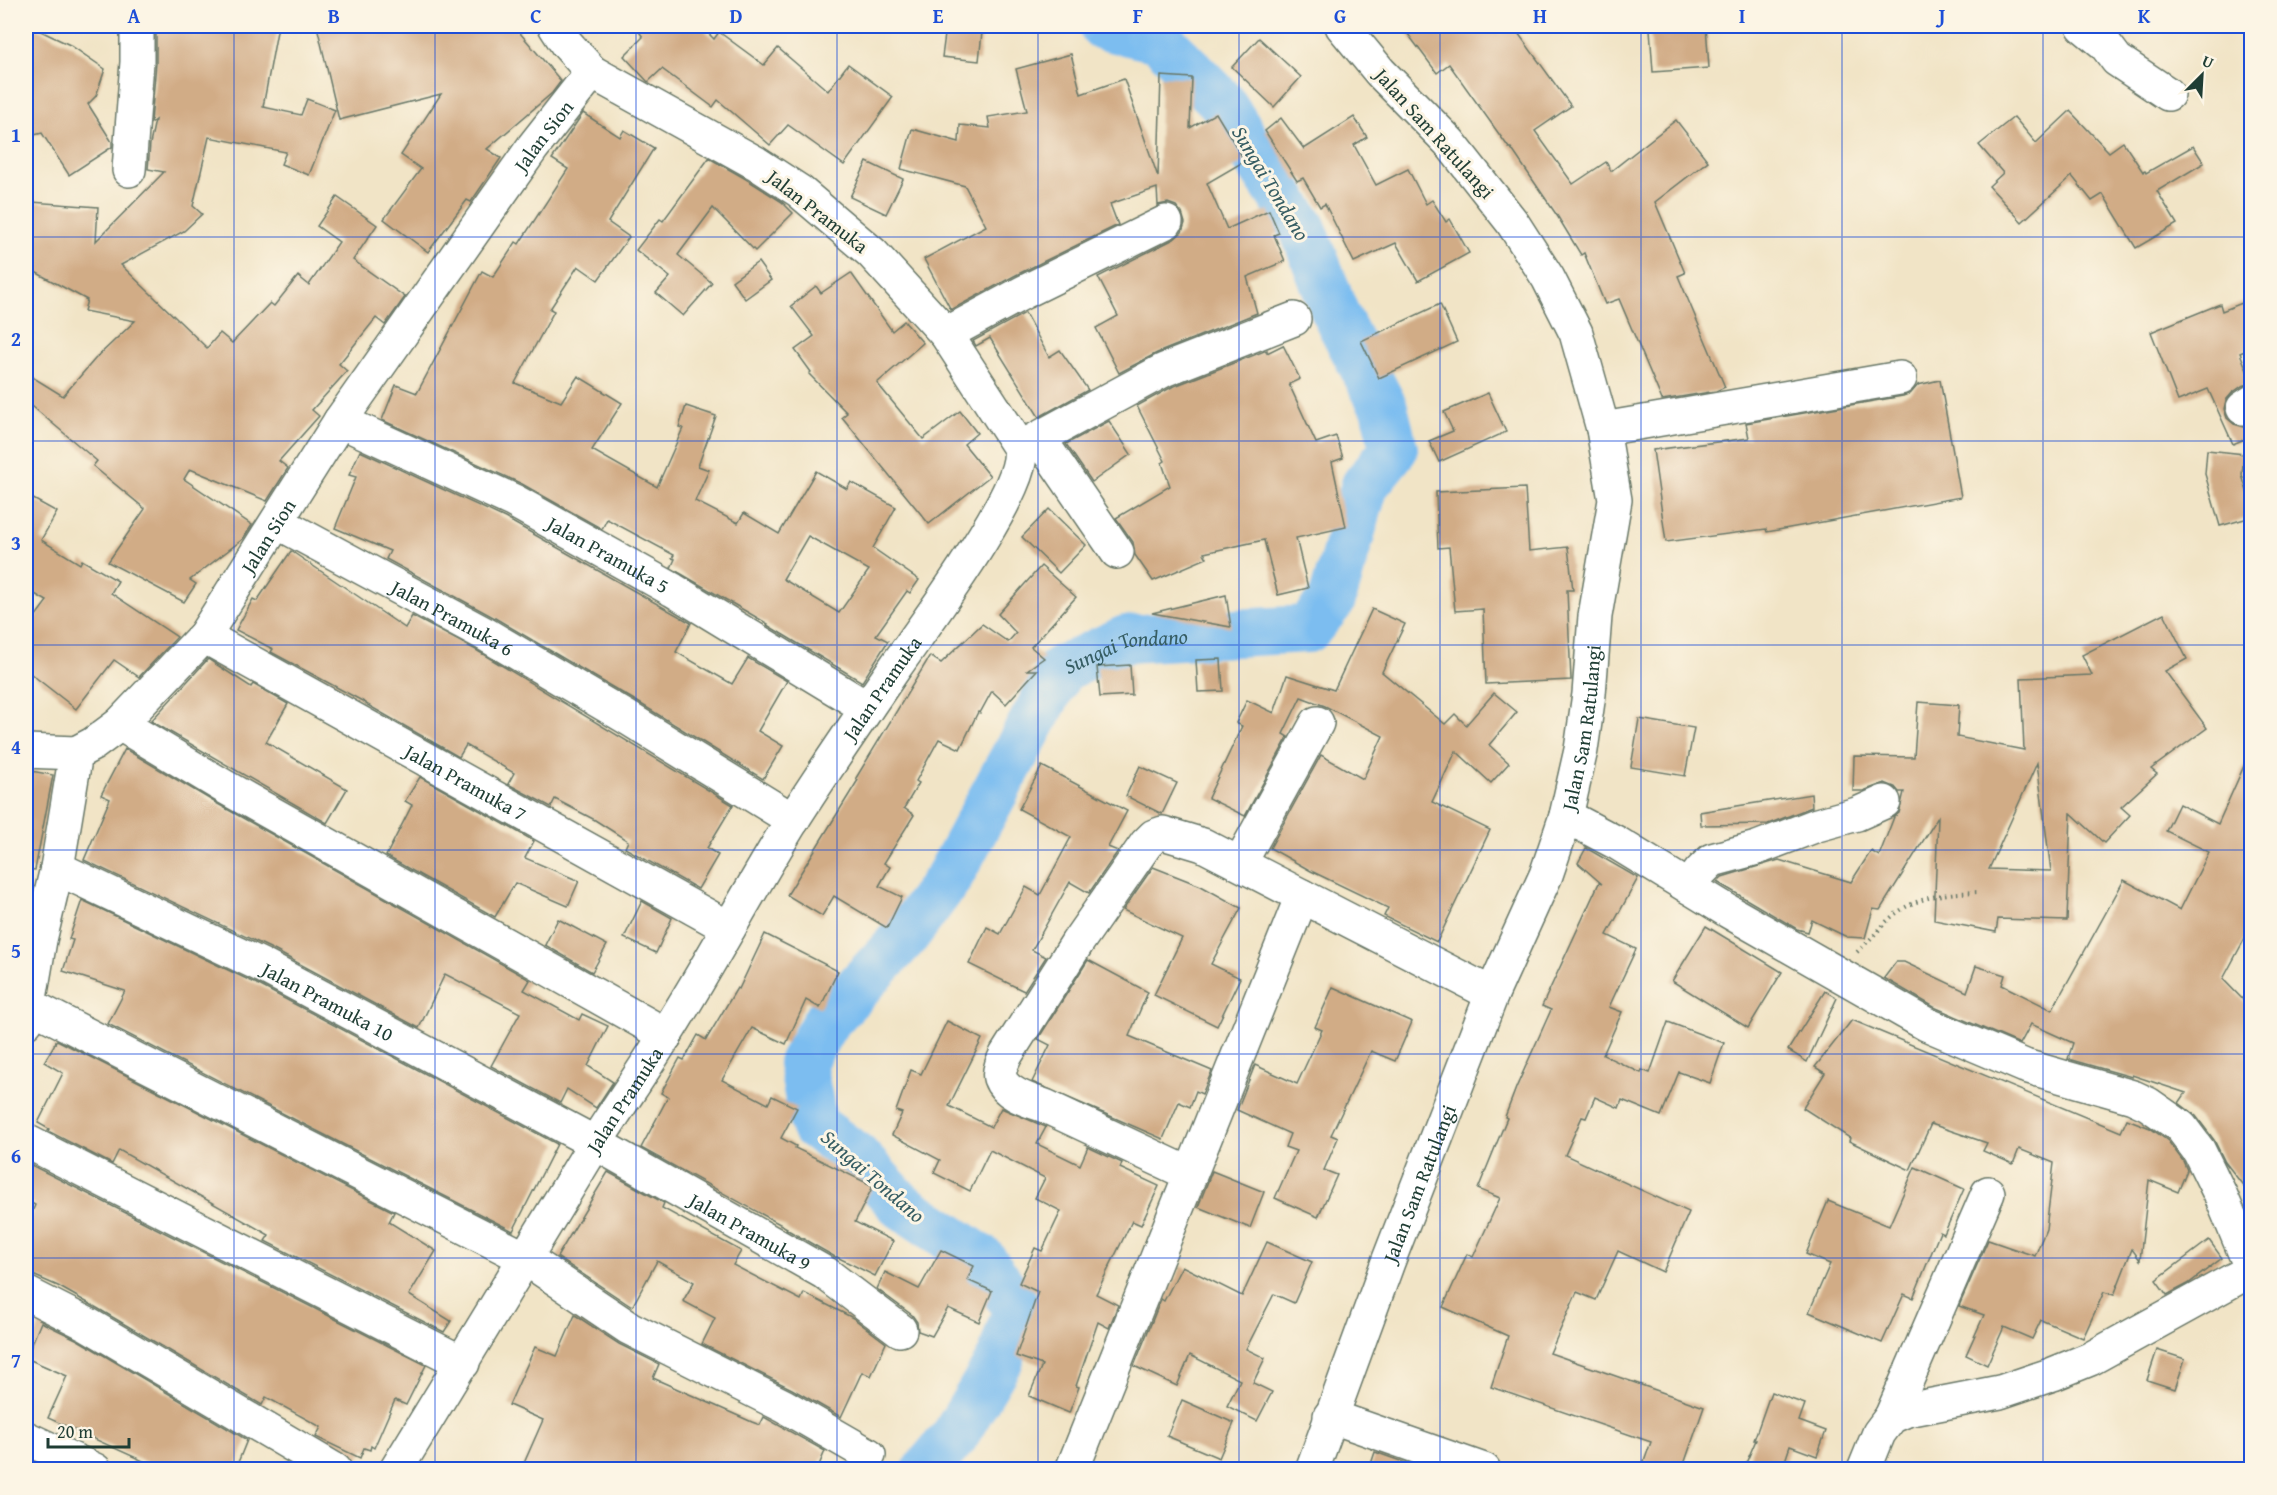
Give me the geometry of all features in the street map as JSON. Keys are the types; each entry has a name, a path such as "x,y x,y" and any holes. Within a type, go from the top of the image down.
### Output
{"street":[{"path":"129,170 137,62 137,26"},
{"name":"Jalan Pramuka","path":"396,1470 595,1143 666,1035 793,820 958,576 993,520 1030,443 946,334 872,253 799,191 756,163 592,72 566,43 555,26"},
{"name":"Jalan Sam Ratulangi","path":"1312,1470 1330,1416 1492,994 1546,875 1566,816 1581,750 1595,616 1615,500 1603,429 1576,333 1548,278 1512,222 1449,142 1380,72 1342,26"},
{"path":"2082,26 2105,44 2117,60 2168,94"},
{"name":"Jalan Sion","path":"76,753 93,744 120,724 204,636 340,421 533,147 592,72"},
{"path":"946,334 1024,292 1166,222"},
{"path":"1118,552 1030,443 1164,370 1294,319"},
{"path":"1603,429 1900,378"},
{"name":"Jalan Pramuka 5","path":"340,421 514,501 673,590 867,708"},
{"name":"Jalan Pramuka 6","path":"276,522 485,634 626,717 793,820"},
{"name":"Jalan Pramuka 7","path":"204,636 729,928"},
{"path":"1240,863 1317,723"},
{"path":"120,724 225,787 666,1035"},
{"path":"26,751 76,753 57,868 40,940 27,1014 525,1258 630,1328 784,1406 869,1455"},
{"path":"1689,886 1712,860 1757,848 1817,825 1857,814 1884,802"},
{"path":"1566,816 1617,843 1833,973 1926,1024 2025,1066 2141,1100 2166,1116 2181,1127 2199,1151 2252,1270"},
{"path":"1190,1174 1045,1106 1020,1097 1000,1078 1000,1068 1006,1055 1077,943 1120,878 1154,836 1163,833 1203,845 1492,994"},
{"name":"Jalan Pramuka 10","path":"57,868 263,966 595,1143"},
{"path":"1072,1470 1302,896"},
{"path":"26,1141 463,1363"},
{"name":"Jalan Pramuka 9","path":"595,1143 825,1273 900,1330"},
{"path":"1864,1470 1879,1433 1891,1417 1988,1193"},
{"path":"1891,1417 1907,1410 2000,1392 2053,1374 2090,1359 2241,1276 2252,1276"},
{"path":"26,1293 87,1324 335,1470"},
{"path":"1330,1416 1484,1470"},
{"path":"26,1438 95,1470"}],"path":[{"path":"1833,973 1873,937 1888,920 1903,909 1927,897 1944,893 1980,892"}],"building":[{"path":"26,26 70,45 105,69 96,96 88,104 112,142 112,147 69,175 42,133 26,137"},
{"path":"156,26 278,26 263,107 301,115 307,99 335,110 309,175 281,164 286,152 209,137 193,206 202,214 184,231 121,265 207,348 220,333 232,343 270,303 274,306 298,276 309,285 339,242 317,226 337,197 377,225 353,260 405,297 385,325 376,318 339,364 347,371 312,410 319,416 279,461 288,468 267,501 190,469 184,479 252,525 243,539 190,580 196,584 184,602 108,562 145,509 93,466 97,461 26,401 26,373 63,396 95,359 135,321 84,311 87,300 26,267 26,234 30,227 32,202 98,207 96,241 164,172 148,169 155,120 151,123 156,63"},
{"path":"317,26 514,26 561,81 552,93 487,149 501,158 471,202 467,200 428,252 384,219 421,169 401,155 441,94 339,120"},
{"path":"635,26 701,26 714,39 719,32 764,65 778,48 828,91 848,64 893,97 844,165 788,125 770,145 718,100 713,107 662,69 648,82 624,56 643,37"},
{"path":"1402,26 1494,26 1501,34 1513,26 1571,106 1535,131 1573,184 1606,162 1611,171 1676,120 1708,161 1655,202 1685,273 1678,276 1725,387 1716,391 1662,400 1619,299 1605,304 1584,253 1581,255 1511,148 1449,64 1437,73"},
{"path":"1706,26 1709,68 1653,72 1650,29"},
{"path":"946,27 982,32 979,61 942,57"},
{"path":"1259,38 1301,77 1274,107 1232,67"},
{"path":"1071,54 1081,94 1124,79 1158,177 1161,76 1192,78 1190,128 1216,113 1245,161 1207,183 1227,229 1269,210 1279,233 1274,235 1285,261 1247,277 1257,313 1157,353 1119,373 1096,328 1118,316 1098,277 1174,239 1182,232 1185,223 1182,213 1176,206 1168,203 1158,205 1157,188 1110,204 1118,225 951,310 924,259 986,226 965,186 901,169 912,129 959,142 960,125 990,128 988,117 1027,111 1016,69"},
{"path":"2070,111 2109,152 2123,142 2143,172 2146,173 2193,146 2204,163 2157,191 2177,224 2136,248 2103,194 2092,201 2072,176 2022,222 1989,186 2003,173 1979,145 2014,117 2036,143"},
{"path":"583,113 620,137 624,130 654,148 608,222 629,237 598,280 578,266 550,309 554,311 515,383 561,402 578,376 622,403 592,450 657,487 683,428 679,427 686,406 716,416 698,466 709,470 695,501 738,523 744,513 779,534 816,471 847,489 851,482 896,507 873,548 919,580 910,593 907,591 876,635 888,641 862,682 671,568 675,559 672,558 674,555 607,519 602,529 522,484 382,420 396,385 417,393 482,271 493,277 516,242 519,244 568,169 552,159","holes":["808,536 869,570 839,613 783,579"]},
{"path":"1354,117 1367,137 1354,145 1376,185 1408,169 1426,204 1432,200 1446,222 1450,219 1469,253 1418,281 1396,243 1354,262 1325,204 1320,207 1303,178 1297,181 1265,131 1281,118 1304,149"},
{"path":"709,158 782,202 793,213 755,251 713,208 678,255 712,283 683,316 656,293 670,277 636,250 660,219 663,221"},
{"path":"867,162 903,179 886,214 850,197"},
{"path":"758,262 771,280 745,299 732,281"},
{"path":"851,273 892,331 904,321 923,343 877,383 923,439 960,411 977,433 964,444 990,476 929,524 842,417 847,413 809,374 811,372 795,350 814,336 791,306 816,286 821,293"},
{"path":"2252,299 2252,348 2240,353 2252,383 2232,393 2226,400 2224,409 2227,418 2234,424 2244,427 2252,424 2252,436 2233,444 2208,389 2178,401 2151,332 2220,304 2222,311"},
{"path":"1440,304 1457,342 1379,378 1361,341"},
{"path":"1025,313 1049,357 1060,350 1088,390 1039,417 990,338 976,346 973,341"},
{"path":"1283,345 1300,379 1289,384 1316,443 1336,436 1343,458 1332,462 1346,527 1296,538 1308,588 1278,595 1264,540 1204,553 1207,558 1153,581 1135,555 1133,542 1116,518 1170,486 1162,463 1165,461 1137,406 1172,387 1267,350 1267,353"},
{"path":"1940,380 1961,497 1767,532 1766,529 1666,542 1653,450 1749,438 1746,423 1903,396 1911,393 1918,385"},
{"path":"1488,393 1506,432 1439,462 1429,441 1453,431 1444,412"},
{"path":"1109,421 1131,454 1092,482 1066,444"},
{"path":"2207,450 2244,454 2242,475 2252,508 2252,517 2220,526 2205,474"},
{"path":"360,451 505,518 691,623 676,652 732,684 748,658 787,681 758,731 783,746 763,779 495,618 386,559 390,551 335,528 356,477 349,475"},
{"path":"1525,488 1529,551 1568,547 1573,590 1567,590 1571,680 1486,684 1483,609 1455,611 1449,547 1438,548 1436,492"},
{"path":"26,495 57,512 41,540 80,564 82,560 118,581 111,593 177,637 139,677 114,660 76,709 26,670 26,629 47,601 26,589"},
{"path":"1049,509 1086,545 1059,573 1022,537"},
{"path":"291,551 405,628 412,616 476,650 733,805 707,848 718,855 698,889 625,848 628,841 595,820 555,799 551,807 508,784 514,773 466,745 459,757 271,652 273,649 236,630 253,599 257,601"},
{"path":"1041,566 1076,597 1031,647 1044,658 1027,670 1037,670 1006,704 992,691 980,713 978,712 960,749 939,739 916,781 919,783 904,808 914,815 884,863 890,867 879,886 902,897 887,928 834,896 822,916 787,895 858,780 856,778 930,656 941,663 982,624 1008,642 1016,633 998,614"},
{"path":"1226,595 1231,627 1152,613"},
{"path":"1372,609 1405,624 1382,672 1445,724 1455,714 1466,725 1494,693 1517,712 1489,745 1509,763 1491,783 1456,751 1432,802 1490,830 1437,942 1384,916 1388,908 1311,871 1270,848 1321,755 1363,779 1383,736 1325,706 1301,697 1283,734 1288,737 1245,816 1208,798 1242,726 1236,723 1247,700 1274,713 1287,675 1334,690"},
{"path":"2164,613 2187,659 2165,671 2207,728 2151,769 2157,774 2121,807 2130,815 2104,843 2071,813 2067,921 1998,919 1996,932 1934,920 1938,817 1880,910 1873,909 1865,938 1847,937 1812,920 1808,932 1797,929 1717,882 1722,877 1779,860 1851,882 1871,851 1879,856 1894,817 1899,813 1904,792 1899,792 1895,787 1885,783 1863,791 1853,791 1854,756 1914,757 1918,702 1959,705 1957,737 2024,750 2021,678 2092,675 2082,655","holes":["2037,763 2051,871 1989,869"]},
{"path":"208,659 251,687 253,684 288,704 266,742 347,789 327,823 151,721"},
{"path":"1221,659 1223,691 1198,692 1196,660"},
{"path":"1130,665 1132,695 1100,697 1097,667"},
{"path":"1639,719 1694,728 1685,776 1631,767"},
{"path":"2252,748 2252,925 2223,979 2252,1009 2252,1197 2225,1162 2214,1140 2196,1116 2179,1103 2186,1093 2132,1075 2132,1077 2068,1059 2073,1043 2031,1024 2020,1044 1934,1007 1884,978 1896,962 1904,962 1967,992 1976,966 2005,975 2002,985 2052,1010 2124,880 2180,910 2209,852 2166,831 2179,804 2218,824"},
{"path":"125,749 216,803 530,980 524,990 579,1020 582,1014 608,1026 588,1066 613,1082 596,1108 567,1089 560,1103 491,1066 520,1013 445,974 419,1028 272,949 84,860 110,799 101,795"},
{"path":"1042,766 1127,811 1108,847 1118,851 1089,893 1070,882 1032,950 1046,957 1024,991 969,964 987,927 1000,934 1026,887 1040,895 1071,837 1019,809"},
{"path":"1140,766 1177,783 1162,814 1126,796"},
{"path":"26,770 53,775 35,870 26,869"},
{"path":"420,777 534,841 525,858 579,881 568,906 515,883 495,917 386,856 412,805 405,801"},
{"path":"1811,794 1812,807 1768,824 1701,825 1700,812"},
{"path":"1586,848 1638,878 1607,935 1636,949 1609,1007 1622,1012 1603,1055 1641,1073 1642,1070 1650,1073 1668,1022 1724,1043 1710,1083 1679,1072 1661,1116 1622,1100 1619,1108 1595,1097 1586,1118 1582,1117 1565,1155 1689,1212 1663,1272 1618,1251 1596,1300 1577,1292 1550,1353 1704,1407 1682,1470 1641,1470 1651,1442 1491,1387 1508,1336 1443,1307 1467,1254 1473,1257 1500,1198 1478,1189 1507,1118 1505,1117 1516,1088 1551,1010 1542,1006 1599,883 1602,884 1578,863"},
{"path":"1153,867 1201,886 1241,908 1211,964 1240,978 1217,1026 1154,995 1182,938 1123,910"},
{"path":"82,900 255,983 557,1144 513,1231 108,1024 125,991 63,971 73,940 69,939"},
{"path":"642,901 672,918 656,953 624,938"},
{"path":"558,919 607,945 592,972 545,945"},
{"path":"1706,926 1782,972 1748,1028 1672,981"},
{"path":"765,934 838,971 820,1008 806,1000 786,1044 752,1028 722,1080 768,1104 772,1096 797,1108 781,1138 796,1146 795,1148 873,1186 855,1222 893,1241 875,1276 837,1258 641,1148 668,1097 661,1093 680,1058 684,1060 698,1035 706,1040 737,988 739,989"},
{"path":"1088,960 1148,992 1129,1036 1212,1071 1202,1094 1196,1091 1190,1107 1179,1102 1163,1139 1032,1082 1050,1045 1038,1039"},
{"path":"1333,987 1412,1022 1395,1061 1371,1051 1331,1135 1338,1138 1324,1170 1337,1175 1318,1217 1275,1198 1296,1151 1285,1147 1290,1134 1237,1110 1255,1065 1297,1084 1322,1030 1315,1027"},
{"path":"1825,991 1837,998 1807,1062 1788,1050"},
{"path":"1852,1020 2121,1132 2127,1119 2150,1128 2168,1141 2183,1161 2187,1170 2178,1192 2149,1180 2140,1260 2132,1249 2114,1295 2104,1292 2083,1338 2041,1320 2032,1339 2004,1327 1987,1365 1966,1355 1984,1315 1959,1306 1988,1240 2035,1256 2046,1229 2054,1163 2019,1149 2013,1164 1983,1151 1987,1143 1931,1124 1910,1170 1849,1141 1850,1138 1803,1108 1825,1073 1815,1067"},
{"path":"947,1021 982,1039 949,1106 991,1127 1001,1108 1046,1127 1037,1144 1080,1165 1088,1147 1122,1163 1120,1168 1159,1186 1141,1225 1132,1221 1096,1294 1118,1305 1109,1328 1098,1322 1069,1413 1029,1396 1042,1365 1016,1356 1038,1292 1019,1283 1035,1248 1042,1251 1061,1211 1035,1198 1045,1178 990,1150 970,1191 934,1173 940,1160 892,1135 902,1113 896,1111 911,1070 921,1074"},
{"path":"57,1040 394,1212 389,1222 436,1251 409,1295 451,1321 444,1332 265,1241 269,1235 119,1150 112,1164 48,1131 49,1129 38,1123 63,1073 44,1062"},
{"path":"31,1165 426,1365 406,1405 395,1400 374,1448 371,1446 370,1450 364,1448 360,1458 316,1437 321,1427 266,1397 262,1405 58,1286 26,1272 26,1226 35,1205 26,1200 26,1177"},
{"path":"1915,1167 1964,1189 1944,1234 1940,1232 1913,1298 1904,1294 1882,1343 1809,1312 1830,1264 1806,1254 1828,1201 1889,1226"},
{"path":"1212,1171 1264,1192 1250,1228 1198,1207"},
{"path":"608,1172 664,1203 662,1208 741,1251 733,1265 801,1300 804,1293 853,1318 886,1343 871,1376 862,1372 841,1417 792,1389 702,1344 715,1318 683,1301 694,1282 657,1261 632,1307 557,1257"},
{"path":"2209,1240 2222,1258 2188,1284 2167,1295 2156,1280"},
{"path":"1267,1242 1312,1262 1294,1303 1274,1294 1246,1349 1265,1358 1253,1383 1272,1392 1257,1421 1227,1406 1240,1380 1190,1355 1177,1386 1134,1366 1161,1299 1164,1301 1182,1266 1242,1296"},
{"path":"941,1250 974,1266 967,1280 992,1291 979,1322 948,1308 932,1336 918,1331 917,1322 912,1315 877,1289 885,1272 919,1289"},
{"path":"575,1315 619,1344 659,1364 653,1378 760,1425 764,1417 825,1451 817,1470 521,1470 543,1420 509,1405 535,1347 557,1356"},
{"path":"41,1322 78,1340 247,1440 235,1470 163,1470 48,1418 67,1376 26,1358"},
{"path":"2157,1350 2185,1359 2175,1389 2147,1380"},
{"path":"1771,1392 1805,1404 1799,1421 1826,1431 1817,1456 1790,1446 1782,1470 1743,1470 1756,1440 1754,1440"},
{"path":"1182,1400 1234,1423 1219,1458 1167,1436"},
{"path":"1375,1452 1426,1470 1369,1470"}],"waterway":[{"name":"Sungai Tondano","path":"926,1470 954,1437 1000,1359 1017,1308 982,1259 901,1205 856,1156 814,1125 802,1063 825,1023 907,934 949,877 1061,669 1126,639 1308,629 1332,600 1365,485 1394,449 1384,408 1336,315 1303,229 1221,101 1159,39 1103,26"}]}
